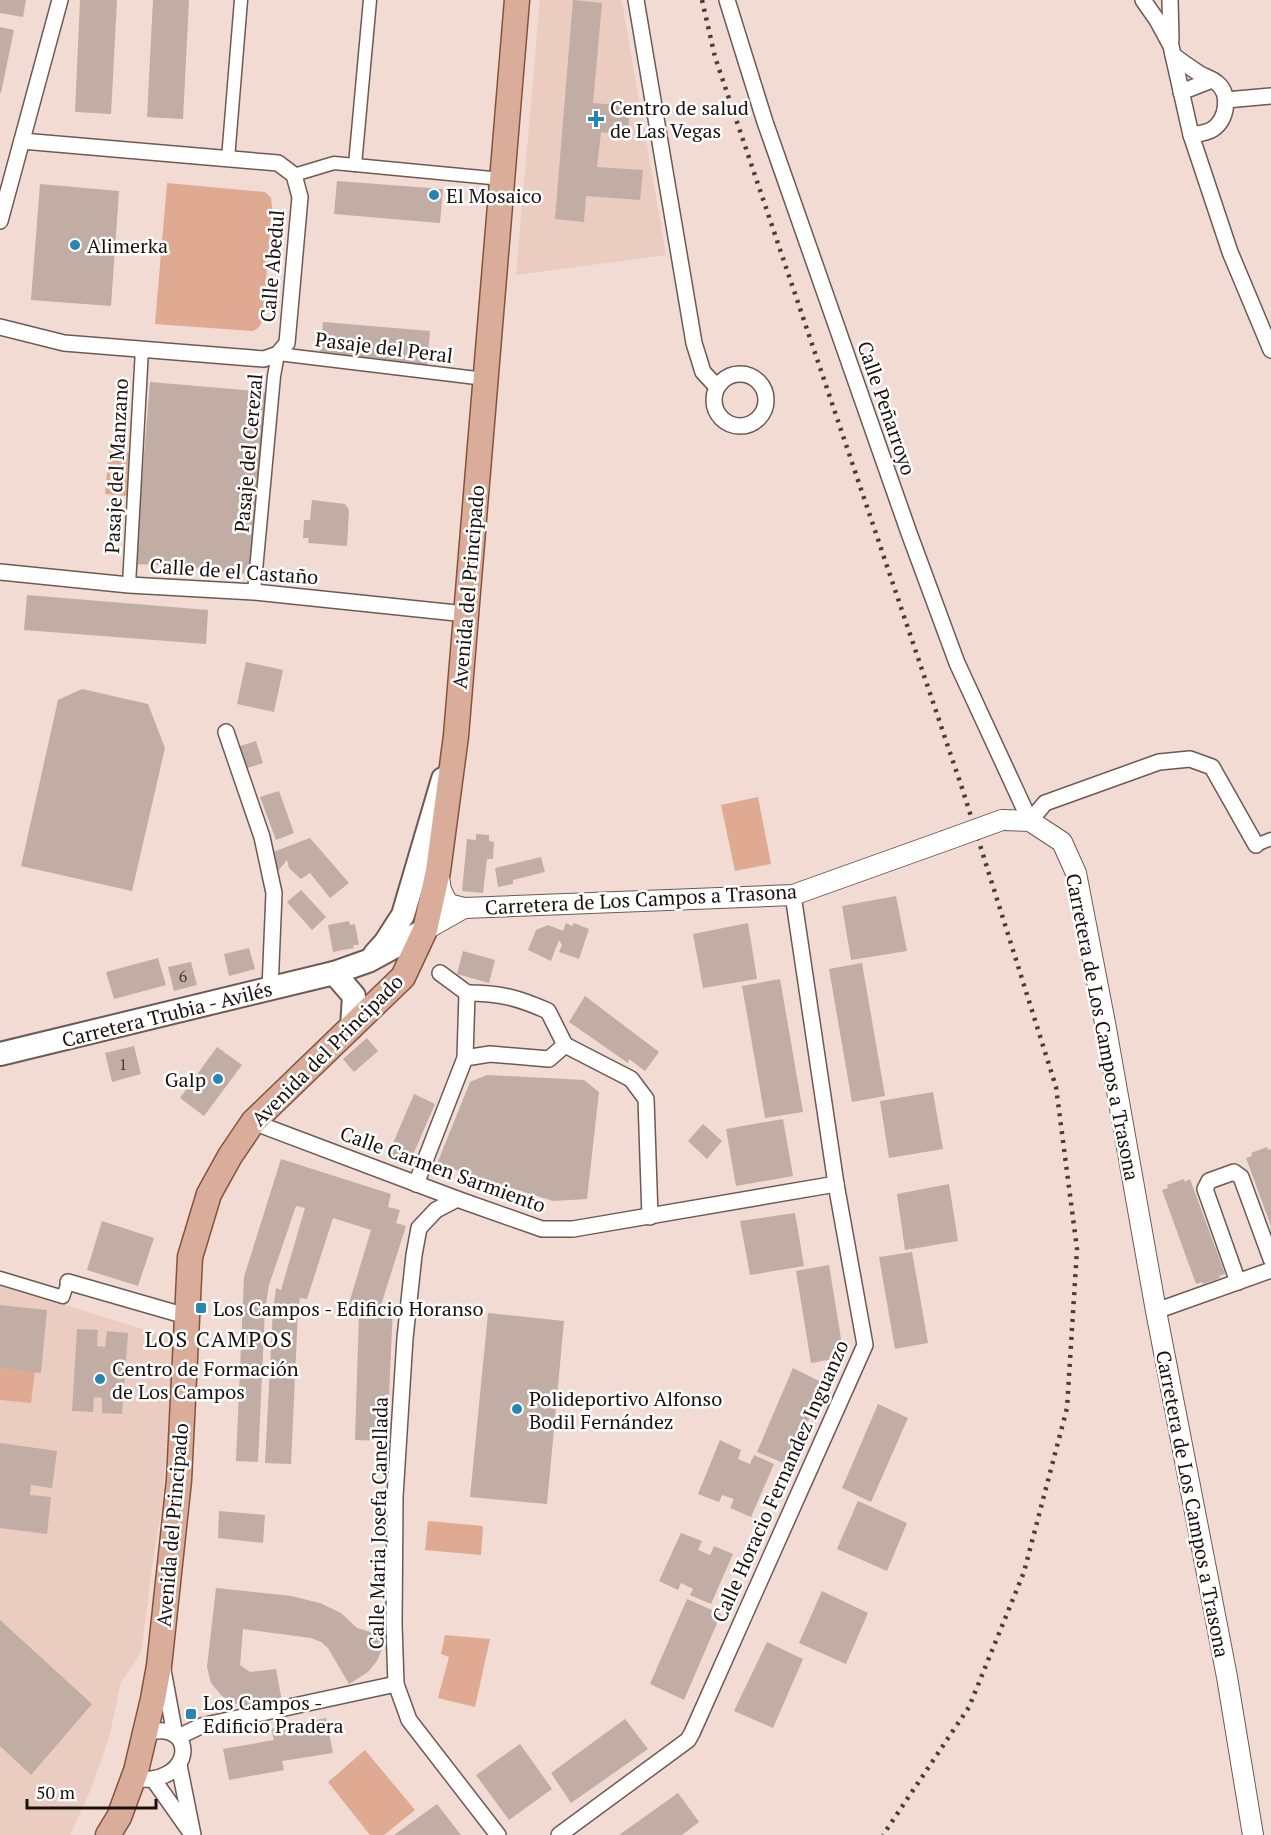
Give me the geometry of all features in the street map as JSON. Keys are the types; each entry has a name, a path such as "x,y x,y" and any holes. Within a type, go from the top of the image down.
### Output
{"main road":[{"name":"Avenida del Principado","path":"108,1835 143,1779 145,1732 160,1658 179,1480 190,1257 209,1194 230,1156 253,1122 403,977 424,930 438,871 456,736 517,0"},
{"path":"387,994 390,978 385,968 368,961 386,943 403,915 456,736"},
{"name":"Carretera Trubia - Avilés","path":"0,1054 334,973 368,961 424,930"},
{"path":"334,973 354,996 352,1027"}],"street":[{"path":"0,221 60,0"},
{"path":"228,159 241,0"},
{"path":"356,165 370,0"},
{"path":"636,0 694,343 703,372 717,387"},
{"name":"Calle Peñarroyo","path":"727,0 765,122 909,533 957,663 1030,821"},
{"path":"1143,0 1157,20 1172,51 1185,65 1217,82 1223,91 1226,100 1225,112 1220,122 1213,129 1191,135"},
{"path":"1170,0 1172,51 1191,135 1230,252 1271,350"},
{"path":"1181,92 1212,80"},
{"path":"1226,100 1271,96"},
{"path":"22,141 278,163 294,175 334,163 502,179"},
{"name":"Calle Abedul","path":"278,354 287,344 300,197 294,175"},
{"path":"0,327 64,342 264,359 278,354"},
{"name":"Pasaje del Manzano","path":"129,585 142,349"},
{"name":"Pasaje del Peral","path":"278,354 485,379"},
{"name":"Pasaje del Cerezal","path":"254,592 278,354"},
{"name":"Calle de el Castaño","path":"0,572 129,585 254,592 466,614"},
{"path":"226,732 262,837 274,893 270,989"},
{"path":"1030,821 1045,803 1159,762 1190,759 1212,767 1264,842"},
{"name":"Carretera de Los Campos a Trasona","path":"438,871 441,890 448,904 464,908 793,895 1002,820 1030,821 1062,842 1076,873 1103,1011 1156,1311 1227,1677 1253,1835"},
{"name":"Calle Horacio Fernandez Inguanzo","path":"559,1835 688,1740 865,1345 836,1184 793,895"},
{"path":"424,930 464,908"},
{"path":"440,973 467,993 492,993 520,1000 548,1011 565,1046 631,1079 645,1099 650,1217"},
{"path":"416,1184 465,1058 467,993"},
{"path":"465,1058 490,1054 549,1059 565,1046"},
{"name":"Calle Carmen Sarmiento","path":"253,1122 542,1229 573,1229 836,1184"},
{"path":"1238,1282 1205,1189 1209,1180 1234,1172 1241,1177 1271,1259"},
{"name":"Calle Maria Josefa Canellada","path":"457,1199 436,1210 420,1228 414,1255 405,1338 395,1496 396,1684 409,1720 498,1835"},
{"path":"1156,1311 1271,1270"},
{"path":"0,1278 63,1297 68,1282 186,1316"},
{"path":"160,1658 183,1755 179,1765 169,1773 143,1779 192,1835"},
{"path":"179,1739 220,1723 396,1684"},
{"path":"145,1732 166,1731 179,1739"},
{"path":"179,1765 192,1835"}],"shaded area":[{"path":"540,0 619,0 622,2 666,255 516,275"},
{"path":"167,183 265,192 271,198 263,318 256,329 252,331 155,324"},
{"path":"109,451 131,453 127,496 105,494"},
{"path":"758,797 771,864 735,871 721,805"},
{"path":"0,1285 172,1338 162,1508 141,1653 121,1682 110,1734 91,1789 70,1835 0,1835"},
{"path":"0,1368 35,1372 31,1403 0,1400"},
{"path":"428,1521 483,1526 481,1555 425,1550"},
{"path":"445,1635 490,1639 475,1707 438,1698 449,1657 441,1654"},
{"path":"365,1750 415,1810 384,1835 370,1835 328,1782"}],"building":[{"path":"0,0 26,0 23,17 0,13"},
{"path":"80,0 117,0 111,114 75,112"},
{"path":"153,0 189,0 183,119 147,117"},
{"name":"Centro de salud de Las Vegas","path":"573,0 602,3 593,103 630,106 628,135 601,132 597,167 643,170 640,200 586,196 584,222 555,219"},
{"path":"0,27 14,30 1,93 0,93"},
{"path":"337,181 443,189 440,223 334,214"},
{"name":"Alimerka","path":"40,184 119,191 111,306 31,300"},
{"path":"323,322 430,331 427,365 320,356"},
{"path":"150,382 267,392 249,574 135,564"},
{"path":"312,500 345,504 349,510 347,546 308,543 309,538 303,538 304,520 310,520"},
{"path":"27,595 208,610 206,644 24,630"},
{"path":"246,662 283,670 274,712 237,704"},
{"path":"82,689 148,704 165,748 132,891 21,866 58,700"},
{"path":"256,741 263,763 244,769 237,747"},
{"path":"279,791 294,833 276,840 260,797"},
{"path":"476,834 489,835 489,841 494,842 493,859 487,859 483,893 462,891 467,839 476,840"},
{"path":"310,838 349,883 330,898 310,873 301,879 289,868 287,860 278,871 273,852"},
{"path":"541,857 545,872 513,880 513,884 498,887 495,868"},
{"path":"301,890 326,917 312,930 287,902"},
{"path":"896,896 907,951 851,960 842,906"},
{"path":"349,921 350,925 355,924 359,945 333,952 328,925"},
{"path":"566,923 572,926 574,923 589,929 579,959 559,952 562,945 559,940 551,961 528,950 536,930 548,925 563,931"},
{"path":"748,923 757,979 703,988 693,934"},
{"path":"249,948 255,969 229,976 224,954"},
{"path":"463,951 495,960 489,983 457,974"},
{"path":"158,958 166,985 114,999 106,972"},
{"path":"191,962 197,985 174,991 168,967"},
{"path":"862,963 885,1096 852,1102 829,969"},
{"path":"780,979 803,1112 765,1118 742,986"},
{"path":"585,996 659,1052 645,1071 629,1059 628,1063 569,1022"},
{"path":"367,1038 378,1051 354,1072 343,1059"},
{"path":"134,1046 141,1074 112,1082 105,1053"},
{"path":"217,1047 242,1065 204,1116 180,1098"},
{"path":"487,1075 584,1080 599,1092 587,1199 553,1201 437,1164 470,1082"},
{"path":"933,1092 943,1149 889,1158 880,1101"},
{"path":"414,1094 435,1104 409,1164 388,1155"},
{"path":"783,1119 793,1176 736,1186 726,1129"},
{"path":"703,1124 722,1141 707,1159 688,1141"},
{"path":"1267,1147 1268,1150 1271,1149 1271,1226 1246,1158 1252,1156 1251,1153"},
{"path":"281,1159 391,1194 388,1207 400,1210 396,1223 406,1226 381,1305 393,1307 387,1441 355,1440 359,1314 347,1310 371,1230 333,1218 307,1299 300,1298 291,1464 265,1463 273,1309 276,1288 281,1290 305,1208 296,1206 269,1285 265,1310 258,1462 236,1461 244,1277"},
{"path":"1184,1179 1185,1182 1190,1179 1225,1274 1203,1284 1202,1282 1196,1284 1162,1190 1168,1188 1167,1185"},
{"path":"949,1184 958,1241 905,1250 897,1194"},
{"path":"795,1213 804,1266 750,1275 740,1221"},
{"path":"102,1221 154,1238 138,1286 87,1270"},
{"path":"912,1252 928,1343 895,1349 879,1257"},
{"path":"829,1265 844,1357 811,1363 796,1271"},
{"path":"0,1305 47,1310 41,1373 0,1368"},
{"name":"Polideportivo Alfonso Bodil Fernández","path":"488,1313 564,1321 547,1504 470,1497"},
{"path":"77,1329 98,1330 97,1346 105,1347 107,1331 128,1333 122,1414 102,1413 102,1398 94,1397 93,1412 72,1411"},
{"path":"793,1368 825,1384 788,1465 757,1452"},
{"path":"878,1404 908,1418 871,1502 842,1488"},
{"path":"720,1440 741,1450 738,1459 750,1464 754,1455 774,1464 751,1517 730,1508 734,1499 722,1495 719,1502 698,1494"},
{"path":"0,1443 57,1451 52,1488 31,1485 30,1495 51,1497 47,1534 0,1528"},
{"path":"858,1501 907,1523 887,1571 837,1549"},
{"path":"219,1511 265,1515 263,1543 218,1538"},
{"path":"681,1533 702,1541 698,1550 710,1555 714,1546 733,1554 711,1604 690,1595 693,1589 681,1583 678,1590 659,1581"},
{"path":"216,1588 291,1596 320,1603 341,1613 357,1628 387,1637 377,1661 368,1672 349,1684 328,1648 321,1642 311,1638 243,1629 240,1665 250,1672 276,1669 282,1702 253,1707 238,1705 222,1696 211,1683 207,1667"},
{"path":"822,1591 868,1613 846,1664 799,1643"},
{"path":"687,1599 721,1614 684,1700 650,1684"},
{"path":"0,1620 92,1704 31,1775 0,1746"},
{"path":"767,1642 803,1659 773,1728 734,1711"},
{"path":"326,1718 333,1753 282,1761 284,1770 229,1780 223,1749 274,1740 271,1729"},
{"path":"625,1719 648,1749 571,1803 551,1773"},
{"path":"520,1744 552,1789 509,1820 476,1775"},
{"path":"678,1793 699,1822 682,1835 619,1835"},
{"path":"437,1804 461,1835 394,1835"}],"railway":[{"path":"702,0 715,57 963,791 1056,1087 1077,1249 1067,1408 1024,1572 969,1707 883,1835"}],"place":[{"name":"Centro de salud de Las Vegas","path":"596,119"},
{"name":"El Mosaico","path":"434,195"},
{"name":"Alimerka","path":"75,245"},
{"name":"Galp","path":"218,1079"},
{"name":"Los Campos - Edificio Horanso","path":"201,1308"},
{"name":"Centro de Formación de Los Campos","path":"100,1379"},
{"name":"Polideportivo Alfonso Bodil Fernández","path":"517,1409"},
{"name":"Los Campos - Edificio Pradera","path":"191,1714"}],"district":[{"name":"LOS CAMPOS","path":"219,1338"}]}
